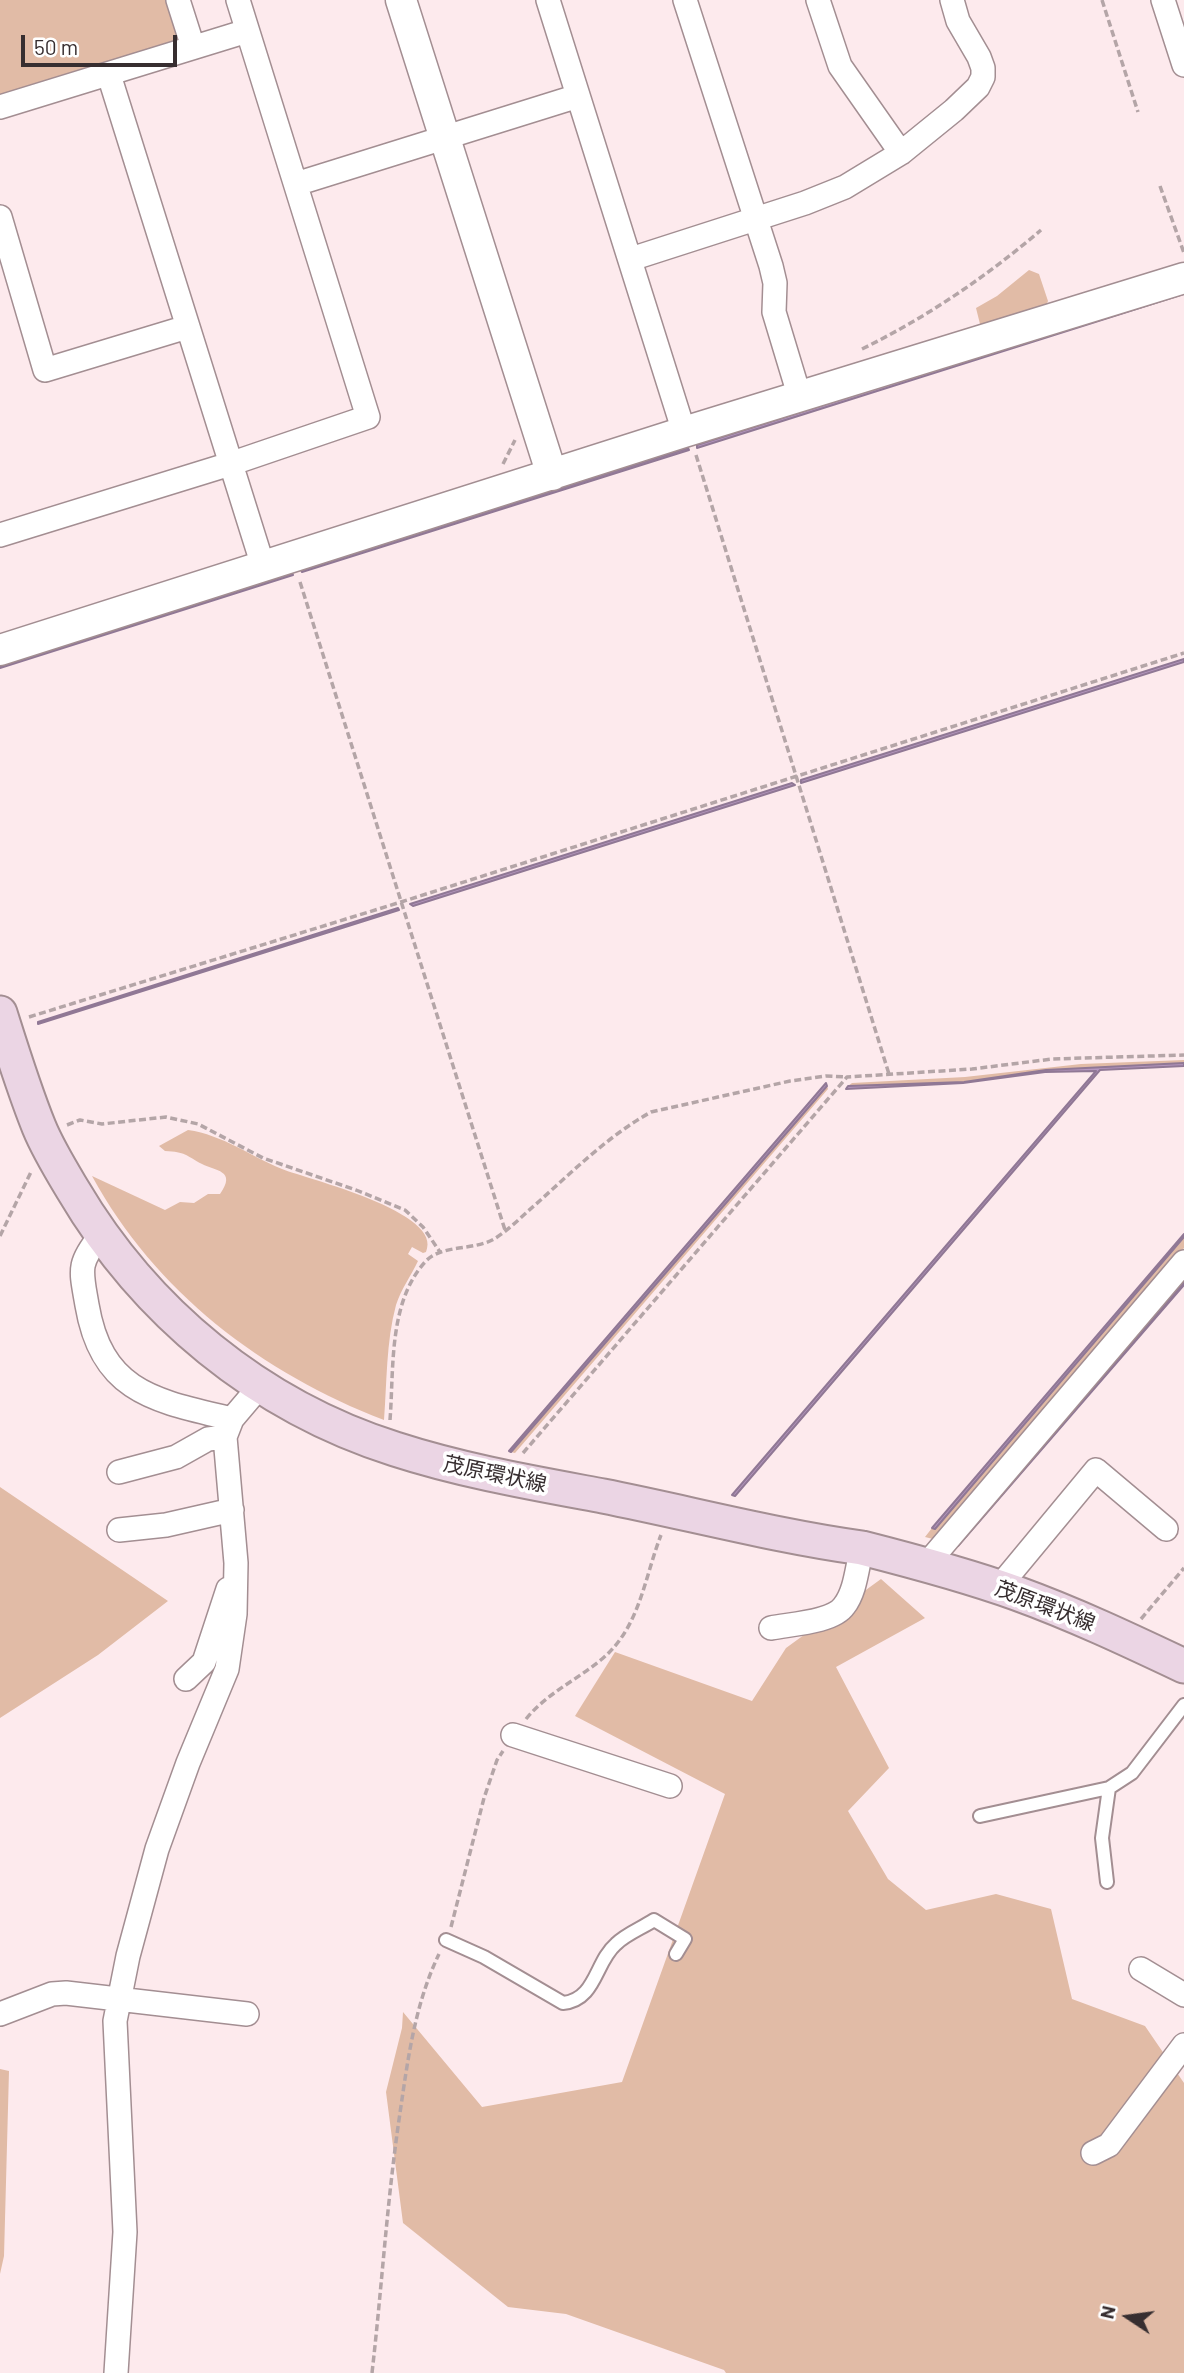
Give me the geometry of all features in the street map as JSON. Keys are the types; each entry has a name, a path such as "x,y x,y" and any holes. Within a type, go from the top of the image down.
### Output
{"main road":[{"name":"茂原環状線","path":"2,1020 45,1138 101,1236 123,1264 173,1317 230,1365 260,1386 323,1420 388,1447 428,1459 862,1548 999,1587 1120,1636 1184,1666"}],"street":[{"path":"178,0 193,47"},
{"path":"0,534 230,464 368,417 237,0"},
{"path":"401,0 552,475"},
{"path":"548,0 686,432"},
{"path":"685,0 771,266 775,283 774,312 800,398"},
{"path":"818,0 840,66 901,153"},
{"path":"631,259 805,203 845,187 901,153 962,102 978,87 983,77 979,57 958,21 952,0"},
{"path":"1163,0 1184,65"},
{"path":"0,107 247,31"},
{"path":"109,75 263,566"},
{"path":"296,184 578,96"},
{"path":"0,217 7,272 45,370 187,327"},
{"path":"0,650 686,432 1184,278"},
{"path":"101,1236 88,1251 81,1270 92,1327 106,1361 121,1378 150,1397 229,1428"},
{"path":"926,1565 1184,1262"},
{"path":"119,1472 176,1457 229,1428 260,1386"},
{"path":"116,2373 124,2231 116,2081 116,2021 128,1956 157,1849 188,1763 228,1669 235,1614 236,1563 229,1428"},
{"path":"999,1587 1096,1470 1166,1529"},
{"path":"119,1530 166,1525 232,1510"},
{"path":"771,1628 834,1616 845,1606 862,1548"},
{"path":"186,1679 204,1662 236,1563"},
{"path":"513,1735 670,1786"},
{"path":"1141,1969 1184,1995"},
{"path":"0,2014 52,1994 66,1993 247,2014"},
{"path":"1093,2153 1109,2145 1184,2045"}],"lane":[{"path":"980,1815 1109,1788 1132,1773 1184,1704"},
{"path":"1107,1882 1102,1838 1109,1788"},
{"path":"446,1940 484,1957 563,2003 575,2001 585,1992 615,1944 654,1920 685,1939 676,1954"}],"path":[{"path":"1102,0 1138,112"},
{"path":"1160,186 1184,253"},
{"path":"686,432 889,1074"},
{"path":"292,556 505,1230"},
{"path":"2,1020 169,975 1184,653"},
{"path":"388,1447 396,1332 402,1306 413,1279 425,1262 440,1252 472,1248 494,1239 593,1154 633,1122 651,1112 790,1081 825,1076 972,1069 1052,1059 1184,1055"},
{"path":"498,1475 518,1459 847,1077"},
{"path":"0,1236 45,1138 80,1120 102,1124 166,1117 198,1124 263,1158 356,1190 404,1210 423,1227 440,1252"},
{"path":"372,2373 389,2187 411,2034 430,1973 446,1940 484,1798 497,1760 513,1735 549,1695 602,1659 626,1633 640,1602 651,1561 670,1510"},
{"path":"1120,1636 1139,1620 1184,1568"}],"shaded area":[{"path":"0,0 170,0 182,38 0,96"},
{"path":"1029,270 1039,274 1048,301 1045,308 981,328 976,308 997,296"},
{"path":"1184,291 1184,294 697,448 697,445"},
{"path":"688,448 689,450 302,572 301,570"},
{"path":"292,573 293,575 0,668 0,666"},
{"path":"1184,659 1184,662 801,783 801,780"},
{"path":"792,783 795,785 413,906 410,904"},
{"path":"398,908 399,910 38,1024 38,1022"},
{"path":"1184,1060 1184,1063 1046,1070 964,1082 848,1086 852,1083 965,1077 1081,1064"},
{"path":"1184,1063 1184,1066 1100,1070 735,1496 732,1495 1096,1071 1045,1072 963,1083 846,1089 848,1086 964,1082 1046,1070"},
{"path":"826,1083 827,1086 511,1452 509,1451"},
{"path":"827,1086 828,1089 515,1453 511,1452"},
{"path":"188,1130 225,1141 282,1169 370,1199 415,1224 426,1237 426,1252 412,1247 408,1254 418,1261 398,1299 393,1319 384,1420 339,1401 296,1378 255,1353 216,1324 180,1292 147,1256 118,1218 92,1176 165,1210 180,1202 194,1203 208,1194 220,1194 226,1180 222,1173 185,1154 165,1151 159,1146"},
{"path":"1184,1234 935,1529 932,1528"},
{"path":"1184,1237 1184,1248 933,1539 925,1537 932,1528 935,1529"},
{"path":"1184,1282 1184,1285 956,1546"},
{"path":"0,1487 168,1601 98,1655 0,1718"},
{"path":"881,1579 925,1618 836,1667 889,1768 848,1811 888,1879 926,1910 996,1894 1051,1909 1072,1999 1145,2026 1184,2083 1184,2373 726,2373 724,2370 566,2314 508,2307 403,2223 386,2092 402,2028 403,2012 482,2107 622,2082 725,1794 575,1716 615,1652 752,1701 786,1648"},
{"path":"0,2069 9,2071 4,2256 0,2274"}]}
